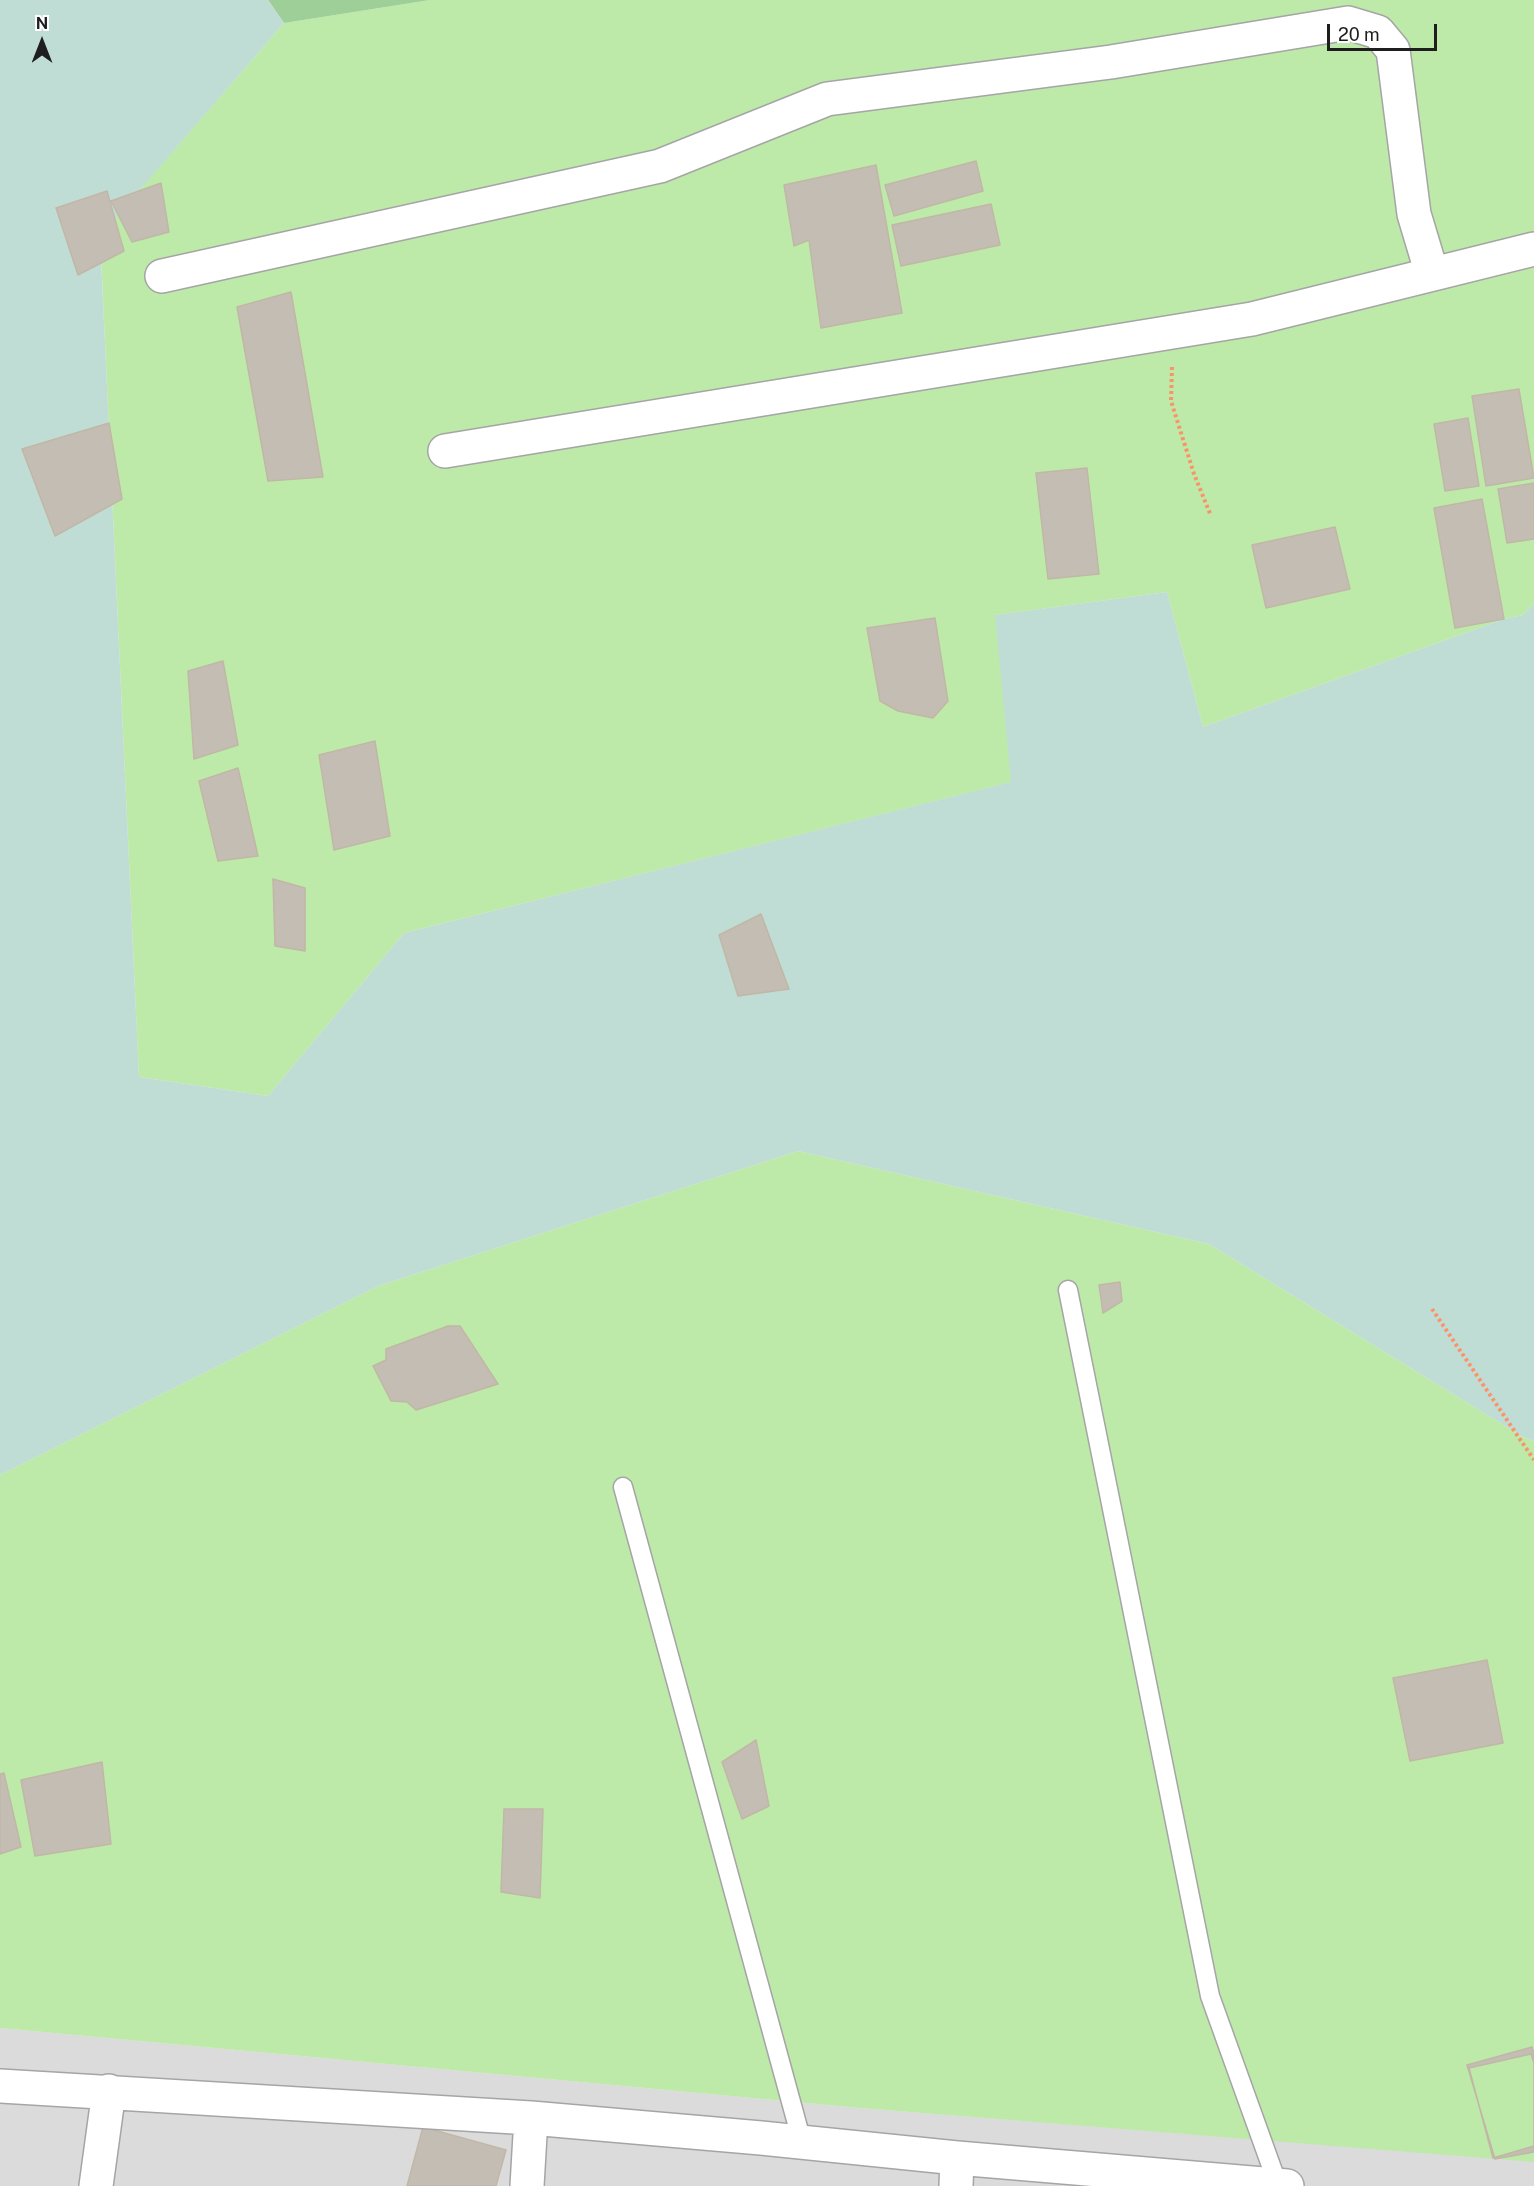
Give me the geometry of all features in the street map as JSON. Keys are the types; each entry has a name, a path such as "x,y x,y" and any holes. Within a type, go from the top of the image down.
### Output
{"street":[{"path":"162,276 660,166 827,99 1111,62 1348,23 1378,32 1393,50 1414,214 1432,274"},
{"path":"445,451 1252,319 1534,249"},
{"path":"0,2086 531,2118 802,2142 957,2172 1282,2186"},
{"path":"96,2186 109,2091"},
{"path":"527,2186 531,2118"}],"lane":[{"path":"1068,1290 1210,1996 1282,2186"},
{"path":"623,1487 802,2142"}],"path":[{"path":"1172,333 1172,401 1194,474 1211,516"},
{"path":"1432,1309 1534,1460"}],"shaded area":[{"path":"0,0 268,0 284,23 100,236 139,1077 268,1096 404,933 1011,782 995,615 1167,592 1203,727 1504,619 1523,615 1534,603 1534,1441 1523,1437 1209,1244 798,1151 378,1286 0,1475"},
{"path":"0,2028 860,2108 1534,2161 1534,2186 0,2186"}],"green space":[{"path":"268,0 430,0 284,23"},
{"path":"430,0 1534,0 1534,603 1523,615 1504,619 1203,727 1167,592 996,615 1012,782 404,933 268,1096 139,1077 100,235 284,23"},
{"path":"798,1151 1209,1244 1523,1437 1534,1441 1534,2162 860,2108 0,2028 0,1475 378,1286"}],"building":[{"path":"976,161 983,191 894,216 885,185"},
{"path":"876,165 902,313 821,328 809,240 794,246 784,185"},
{"path":"161,183 169,232 132,242 111,201"},
{"path":"107,191 124,251 78,275 56,208"},
{"path":"991,204 1000,245 901,266 892,225"},
{"path":"291,292 323,477 268,481 237,307"},
{"path":"1519,389 1534,478 1486,486 1472,396"},
{"path":"1468,418 1479,486 1445,491 1434,424"},
{"path":"109,423 122,499 55,536 22,449"},
{"path":"1087,468 1099,574 1048,579 1036,473"},
{"path":"1534,483 1534,539 1507,543 1498,489"},
{"path":"1482,499 1504,619 1455,628 1434,508"},
{"path":"1335,527 1350,589 1266,608 1252,545"},
{"path":"935,618 948,701 933,718 898,711 880,701 867,628"},
{"path":"223,661 238,745 194,759 188,671"},
{"path":"375,741 390,836 334,850 319,755"},
{"path":"238,768 258,856 218,861 199,781"},
{"path":"273,879 305,888 305,951 275,946"},
{"path":"761,914 789,989 738,996 719,935"},
{"path":"1120,1282 1122,1301 1103,1313 1099,1285"},
{"path":"448,1326 460,1326 498,1384 416,1410 407,1402 391,1401 373,1366 386,1360 386,1349"},
{"path":"1487,1660 1503,1743 1410,1761 1393,1678"},
{"path":"756,1740 769,1806 742,1819 722,1762"},
{"path":"102,1762 111,1844 35,1856 21,1780"},
{"path":"4,1773 21,1847 0,1854 0,1774"},
{"path":"504,1809 543,1809 540,1898 501,1892"},
{"path":"1532,2047 1534,2054 1534,2152 1495,2159 1467,2065"},
{"path":"1531,2054 1534,2063 1534,2146 1493,2158 1469,2068"},
{"path":"423,2127 506,2150 496,2186 407,2186"}]}
